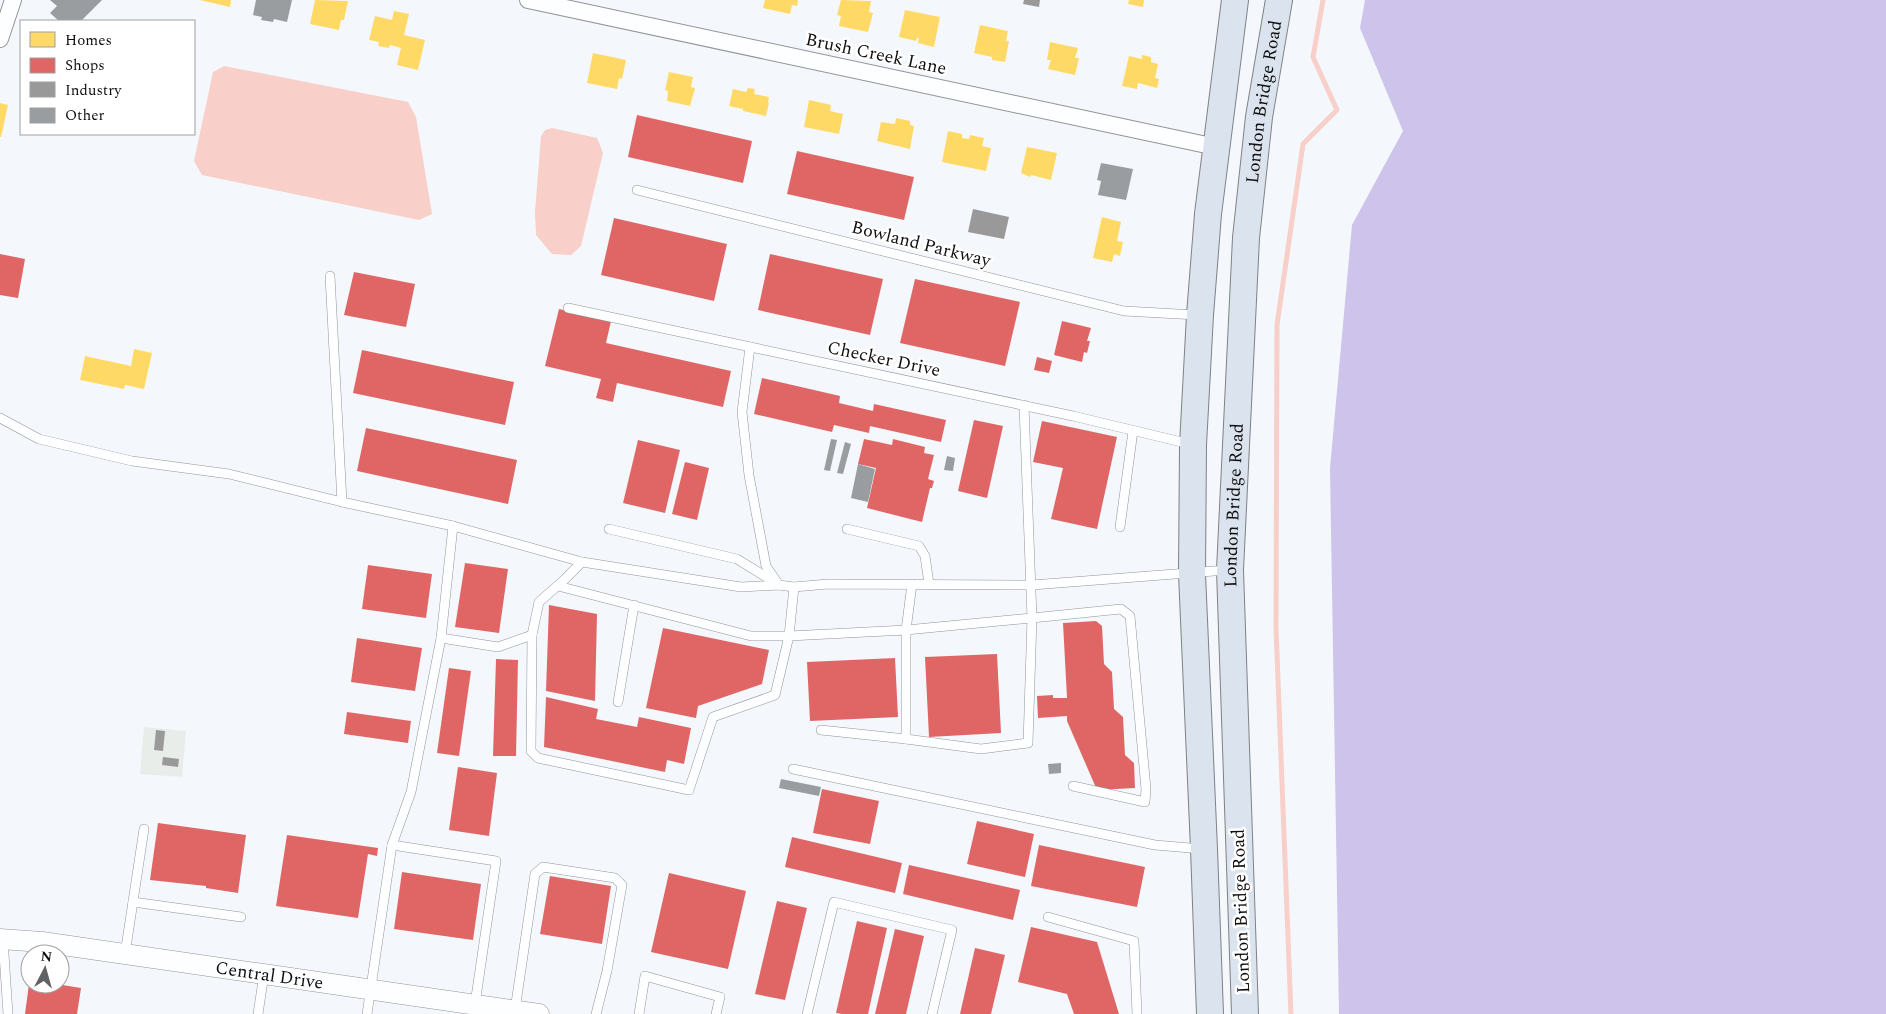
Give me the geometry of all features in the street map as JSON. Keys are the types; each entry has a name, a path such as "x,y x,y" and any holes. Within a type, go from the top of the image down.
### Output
{"main road":[{"name":"London Bridge Road","path":"1210,1014 1192,574 1193,445 1208,214 1235,0"},
{"name":"London Bridge Road","path":"1245,1014 1230,570 1246,238 1259,117 1278,0"}],"street":[{"path":"0,39 13,0"},
{"name":"Brush Creek Lane","path":"528,0 1216,147"},
{"name":"Central Drive","path":"1,939 42,942 371,989 441,1003 539,1014"}],"lane":[{"name":"Bowland Parkway","path":"637,190 1124,311 1200,315"},
{"path":"330,276 342,502"},
{"name":"Checker Drive","path":"568,308 1024,406 1193,445"},
{"path":"750,347 742,412 749,475 766,566 779,585"},
{"path":"821,730 906,738 981,748 1028,743 1032,585 1024,406"},
{"path":"0,418 38,439 132,461 229,474 342,502 453,526 582,562 741,587 779,585 794,587 828,584 1032,585 1230,570"},
{"path":"1120,527 1133,431"},
{"path":"367,1014 392,846 411,792 441,638 453,526"},
{"path":"609,529 737,559 779,585"},
{"path":"847,529 919,546 925,556 929,584"},
{"path":"582,562 539,602 532,635 532,751 538,758 688,790 713,717 775,695 789,636 794,587"},
{"path":"906,738 906,630 912,584"},
{"path":"558,586 751,636 906,630 1121,609 1130,616 1146,790 1145,802 1073,786"},
{"path":"618,702 634,606"},
{"path":"441,638 498,647 532,635"},
{"path":"793,769 1155,845 1204,849"},
{"path":"126,954 144,829"},
{"path":"392,846 496,860 484,1008"},
{"path":"515,1010 535,874 543,866 615,878 622,886 607,971 596,1014"},
{"path":"133,902 240,917"},
{"path":"807,1014 834,902 952,930 932,1014"},
{"path":"1048,917 1134,941 1137,1014"},
{"path":"1,939 8,1014"},
{"path":"258,1014 260,1011 264,974"},
{"path":"639,1014 645,976 720,997 716,1014"}],"shaded area":[{"path":"1365,0 1886,0 1886,1014 1339,1014 1330,468 1352,225 1403,131 1360,28"},
{"path":"224,66 408,102 416,117 432,214 419,220 202,175 194,161 213,72"},
{"path":"552,128 597,138 603,153 581,246 571,255 552,254 536,235 535,212 541,136 545,130"},
{"path":"144,727 186,731 182,777 140,774"}],"building: Homes":[{"path":"200,0 231,0 230,7"},
{"path":"315,0 348,1 344,20 341,20 339,30 310,24"},
{"path":"765,0 798,0 797,6 792,5 790,14 763,8"},
{"path":"841,0 871,1 869,12 873,13 868,32 839,26 841,16 837,15"},
{"path":"1129,0 1144,0 1143,7 1128,4"},
{"path":"905,10 940,17 934,47 918,43 919,38 916,41 899,37"},
{"path":"394,11 409,14 404,35 425,40 418,70 397,65 401,48 390,45 389,48 378,46 379,42 369,40 375,16 392,20"},
{"path":"980,25 1008,31 1006,41 1009,41 1005,62 992,60 992,57 974,53"},
{"path":"1050,42 1078,48 1075,58 1079,58 1075,75 1048,69 1051,60 1047,60"},
{"path":"593,53 626,60 622,79 619,78 617,89 587,83"},
{"path":"1142,55 1151,57 1151,62 1158,64 1155,78 1159,79 1157,88 1138,83 1137,89 1122,86 1129,56 1142,59"},
{"path":"669,72 693,77 691,87 695,88 690,106 667,101 668,91 665,90"},
{"path":"748,88 755,89 754,94 769,97 766,116 729,106 733,89 746,92"},
{"path":"809,100 831,105 830,111 843,114 839,134 804,127"},
{"path":"0,103 8,105 1,137 0,137"},
{"path":"896,118 910,121 910,125 914,126 910,149 877,141 881,122 895,124"},
{"path":"948,131 962,134 962,138 969,139 970,135 984,138 982,146 991,148 986,171 942,162"},
{"path":"1027,147 1057,153 1051,180 1031,175 1030,177 1021,173"},
{"path":"1102,217 1121,222 1117,241 1123,242 1120,256 1114,254 1112,262 1093,258"},
{"path":"134,349 152,353 144,389 125,385 124,389 80,380 85,356 131,366"}],"building: Shops":[{"path":"637,115 752,141 743,183 628,157"},
{"path":"797,151 914,177 904,220 787,194"},
{"path":"614,218 727,244 714,301 601,275"},
{"path":"0,254 25,259 18,298 0,295"},
{"path":"770,254 883,279 870,335 758,310"},
{"path":"354,272 415,284 406,327 344,315"},
{"path":"915,279 1020,302 1005,366 900,343"},
{"path":"559,309 611,321 606,343 731,371 723,407 617,383 613,402 596,398 601,379 545,366"},
{"path":"1062,321 1091,328 1087,341 1090,341 1087,353 1084,352 1082,362 1054,355"},
{"path":"362,350 514,382 505,425 353,393"},
{"path":"1037,357 1052,361 1049,373 1034,370"},
{"path":"762,378 840,396 839,403 873,411 874,404 946,420 941,442 870,426 869,433 834,425 832,432 754,414"},
{"path":"974,420 1003,426 987,498 958,491"},
{"path":"1042,421 1117,437 1097,529 1051,519 1063,468 1033,462"},
{"path":"366,428 517,460 508,504 357,471"},
{"path":"864,439 892,445 893,439 925,447 924,453 934,455 928,479 934,481 932,488 930,488 922,522 867,508 876,468 858,464"},
{"path":"638,440 680,450 665,513 623,503"},
{"path":"685,462 709,468 697,520 672,514"},
{"path":"465,563 508,569 499,633 455,627"},
{"path":"368,565 432,574 426,618 362,609"},
{"path":"549,605 597,614 595,701 546,691"},
{"path":"1096,621 1102,626 1104,664 1112,672 1114,709 1123,717 1125,755 1134,763 1135,788 1097,790 1067,721 1067,716 1038,718 1037,696 1053,695 1053,698 1067,698 1063,623"},
{"path":"663,628 769,650 762,684 698,706 696,718 646,708"},
{"path":"357,638 422,648 415,691 351,682"},
{"path":"997,654 1001,733 929,737 925,657"},
{"path":"895,658 898,717 810,721 807,662"},
{"path":"496,659 518,660 516,756 493,756"},
{"path":"449,668 471,671 459,756 437,753"},
{"path":"546,697 598,709 596,719 637,727 639,717 691,728 684,764 667,760 665,772 544,747"},
{"path":"347,712 411,721 408,743 344,734"},
{"path":"458,767 497,773 489,836 449,830"},
{"path":"822,789 879,801 870,844 813,833"},
{"path":"977,821 1034,834 1025,877 967,864"},
{"path":"158,823 246,835 238,893 206,888 206,886 150,880"},
{"path":"287,835 378,848 377,856 368,854 358,918 276,906"},
{"path":"792,837 902,863 895,893 785,867"},
{"path":"1039,845 1145,867 1137,907 1031,886"},
{"path":"909,865 1020,890 1013,920 903,894"},
{"path":"402,872 481,884 473,940 394,929"},
{"path":"669,873 746,891 728,969 651,952"},
{"path":"550,876 611,886 602,944 540,934"},
{"path":"777,901 807,908 785,1000 755,994"},
{"path":"857,921 887,928 868,1014 836,1013"},
{"path":"1031,927 1097,942 1119,1014 1074,1014 1067,994 1018,982"},
{"path":"895,929 924,936 906,1014 875,1014"},
{"path":"975,948 1005,955 991,1014 960,1014"},
{"path":"70,986 81,988 77,1014 25,1014 28,994 70,994"}],"building: Industry":[{"path":"1024,0 1040,0 1039,7 1023,4"},
{"path":"973,209 1009,217 1004,239 968,232"},
{"path":"156,730 165,731 163,751 154,750"},
{"path":"163,757 179,759 178,767 162,765"}],"building: Other":[{"path":"50,0 102,0 82,20 58,20 50,13 57,6"},
{"path":"256,0 292,0 287,22 274,19 273,22 261,20 262,17 253,15"},
{"path":"1101,163 1133,169 1126,200 1098,195 1101,181 1097,180"},
{"path":"831,439 837,440 830,471 824,470"},
{"path":"845,442 851,444 843,474 837,473"},
{"path":"947,456 955,458 953,471 944,470"},
{"path":"858,464 875,469 868,502 851,498"},
{"path":"1061,763 1061,773 1049,774 1048,764"},
{"path":"781,779 821,787 819,796 779,788"}],"waterway":[{"path":"1291,1014 1276,628 1277,325 1303,144 1337,110 1313,57 1323,0"}]}
